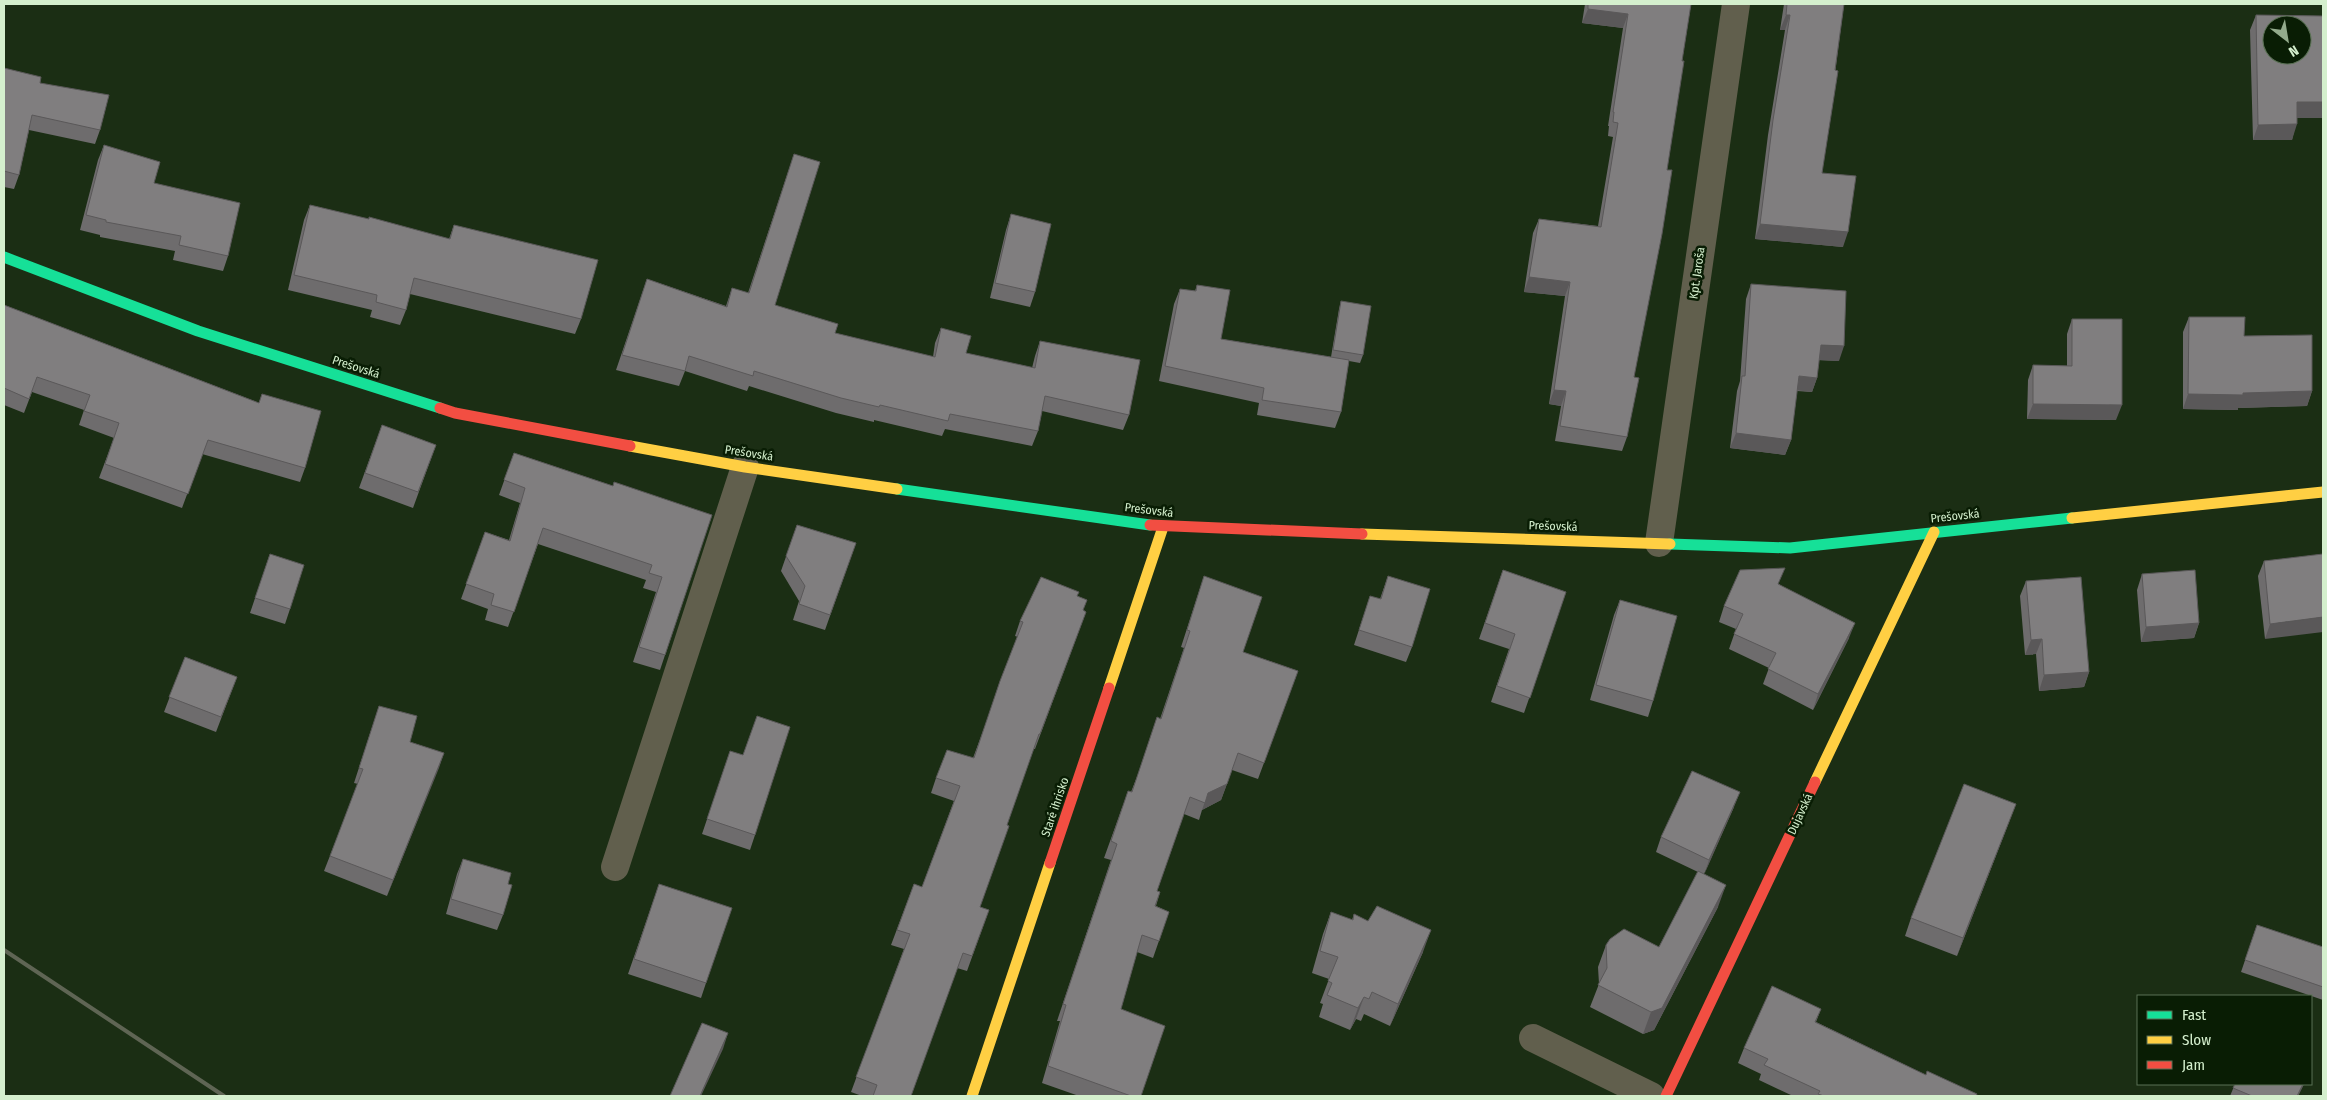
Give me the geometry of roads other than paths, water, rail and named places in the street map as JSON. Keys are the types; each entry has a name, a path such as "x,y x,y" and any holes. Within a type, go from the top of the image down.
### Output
{"street":[{"name":"Kpt. Jaroša","path":"1659,543 1736,4"},
{"name":"Prešovská","path":"4,257 198,331 455,413 744,467 1163,527 1790,548 2323,492"},
{"path":"616,867 744,467"},
{"name":"Staré ihrisko","path":"972,1096 1163,527"},
{"name":"Dujavská","path":"1666,1096 1934,532"},
{"path":"1533,1038 1651,1096"}],"railway":[{"path":"4,950 224,1096"}]}
